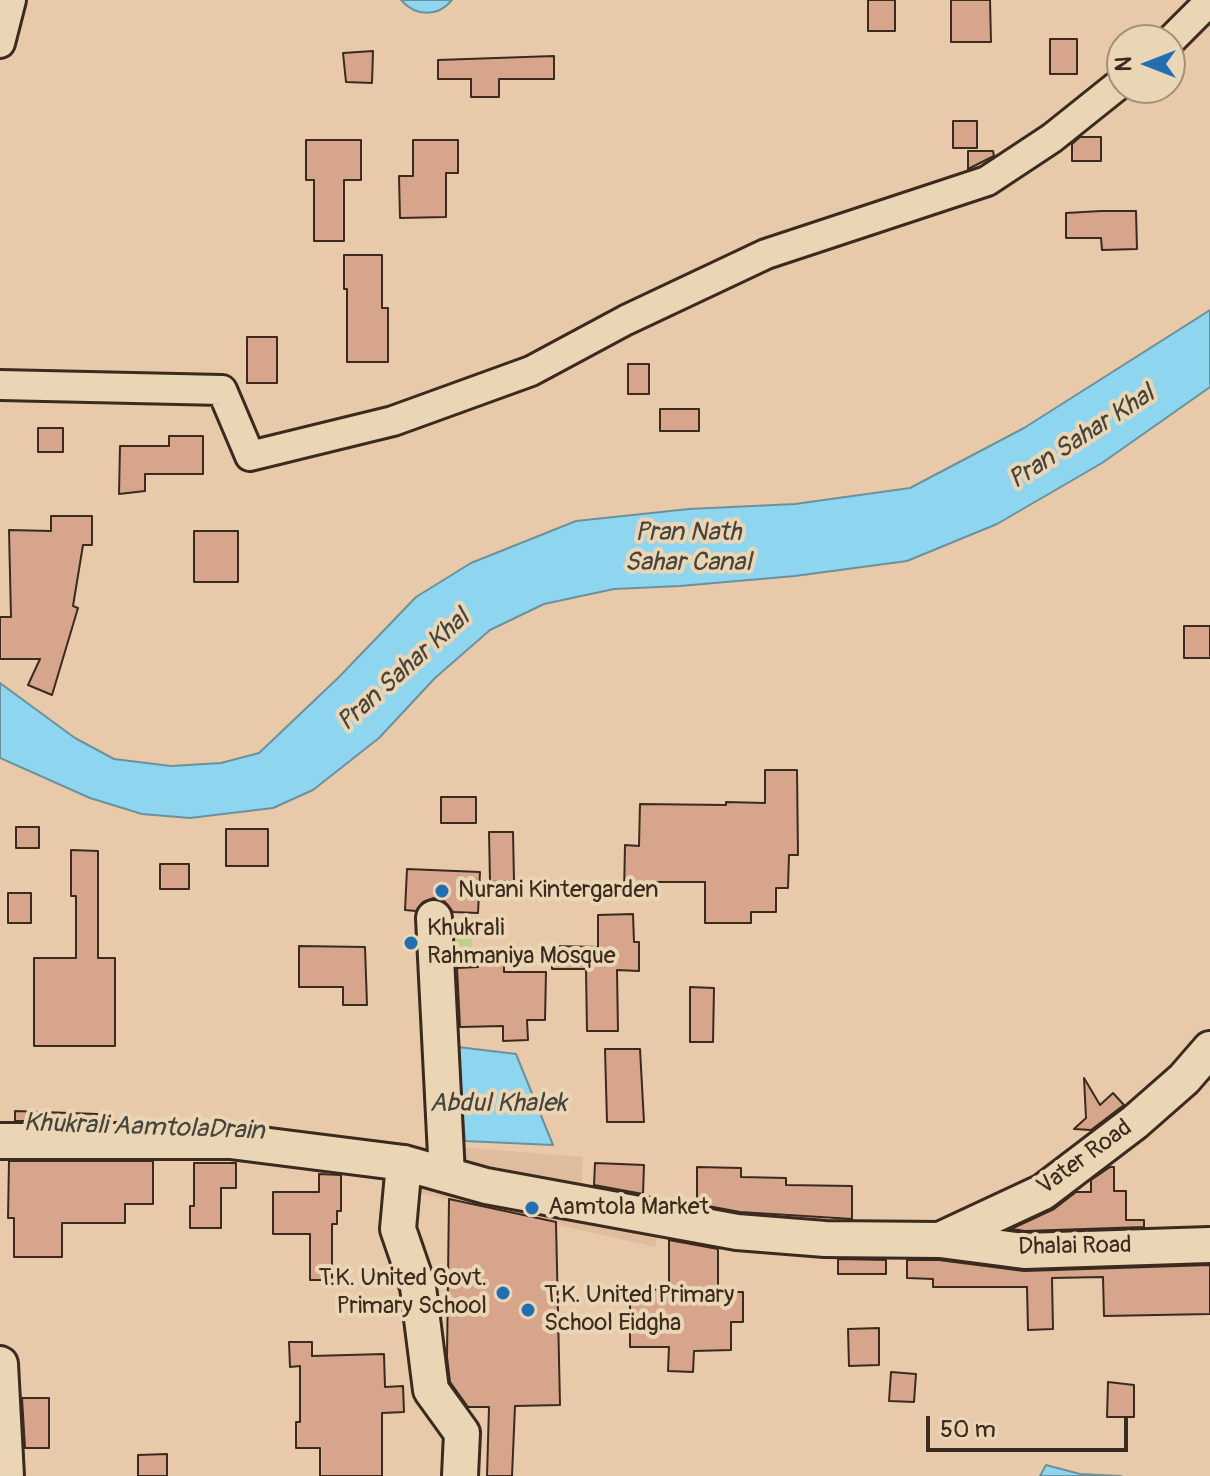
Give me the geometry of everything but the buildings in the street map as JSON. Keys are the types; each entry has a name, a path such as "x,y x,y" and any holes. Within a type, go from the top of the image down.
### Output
{"street":[{"path":"0,43 11,0"},
{"path":"1186,25 1210,1"},
{"path":"0,385 222,390 250,456 393,421 531,371 626,320 766,254 987,181 1052,138 1106,95"},
{"path":"434,918 447,1175"},
{"name":"Vater Road","path":"940,1240 1043,1192 1135,1122 1184,1079 1210,1049"},
{"name":"Dhalai Road","path":"0,1141 230,1141 404,1163 486,1186 737,1232 825,1239 940,1240 1024,1251 1210,1245"},
{"path":"404,1163 398,1229 418,1287 431,1390 462,1433 460,1476"},
{"path":"0,1364 6,1476"}],"shaded area":[{"name":"Aamtola Market","path":"458,1147 583,1157 581,1200 459,1176"},
{"name":"Aamtola Market","path":"410,1169 660,1226 655,1247 405,1190"}],"green space":[{"path":"444,920 472,920 472,962 445,960"}],"water":[{"path":"401,0 452,0 440,10 427,13 413,10"},
{"name":"Pran Nath Sahar Canal","path":"1210,310 1210,387 1102,463 997,524 907,561 795,576 614,589 544,604 490,630 435,678 379,738 313,790 273,808 190,818 142,814 90,798 0,758 0,683 75,738 114,759 171,766 221,763 259,753 338,678 416,597 471,563 576,521 689,509 795,504 910,488 1024,428"},
{"name":"Abdul Khalek","path":"458,1047 516,1054 553,1145 465,1141"},
{"path":"1046,1465 1080,1474 1121,1476 1040,1476"}],"place":[{"name":"Nurani Kintergarden","path":"442,891"},
{"name":"Khukrali Rahmaniya Mosque","path":"411,943"},
{"name":"Aamtola Market","path":"532,1208"},
{"name":"T.K. United Govt. Primary School","path":"503,1293"},
{"name":"T.K. United Primary School Eidgha","path":"528,1310"}],"water label":[{"name":"Pran Sahar Khal","path":"1082,438"},
{"name":"Pran Sahar Khal","path":"404,671"},
{"name":"Khukrali AamtolaDrain","path":"144,1128"}]}
